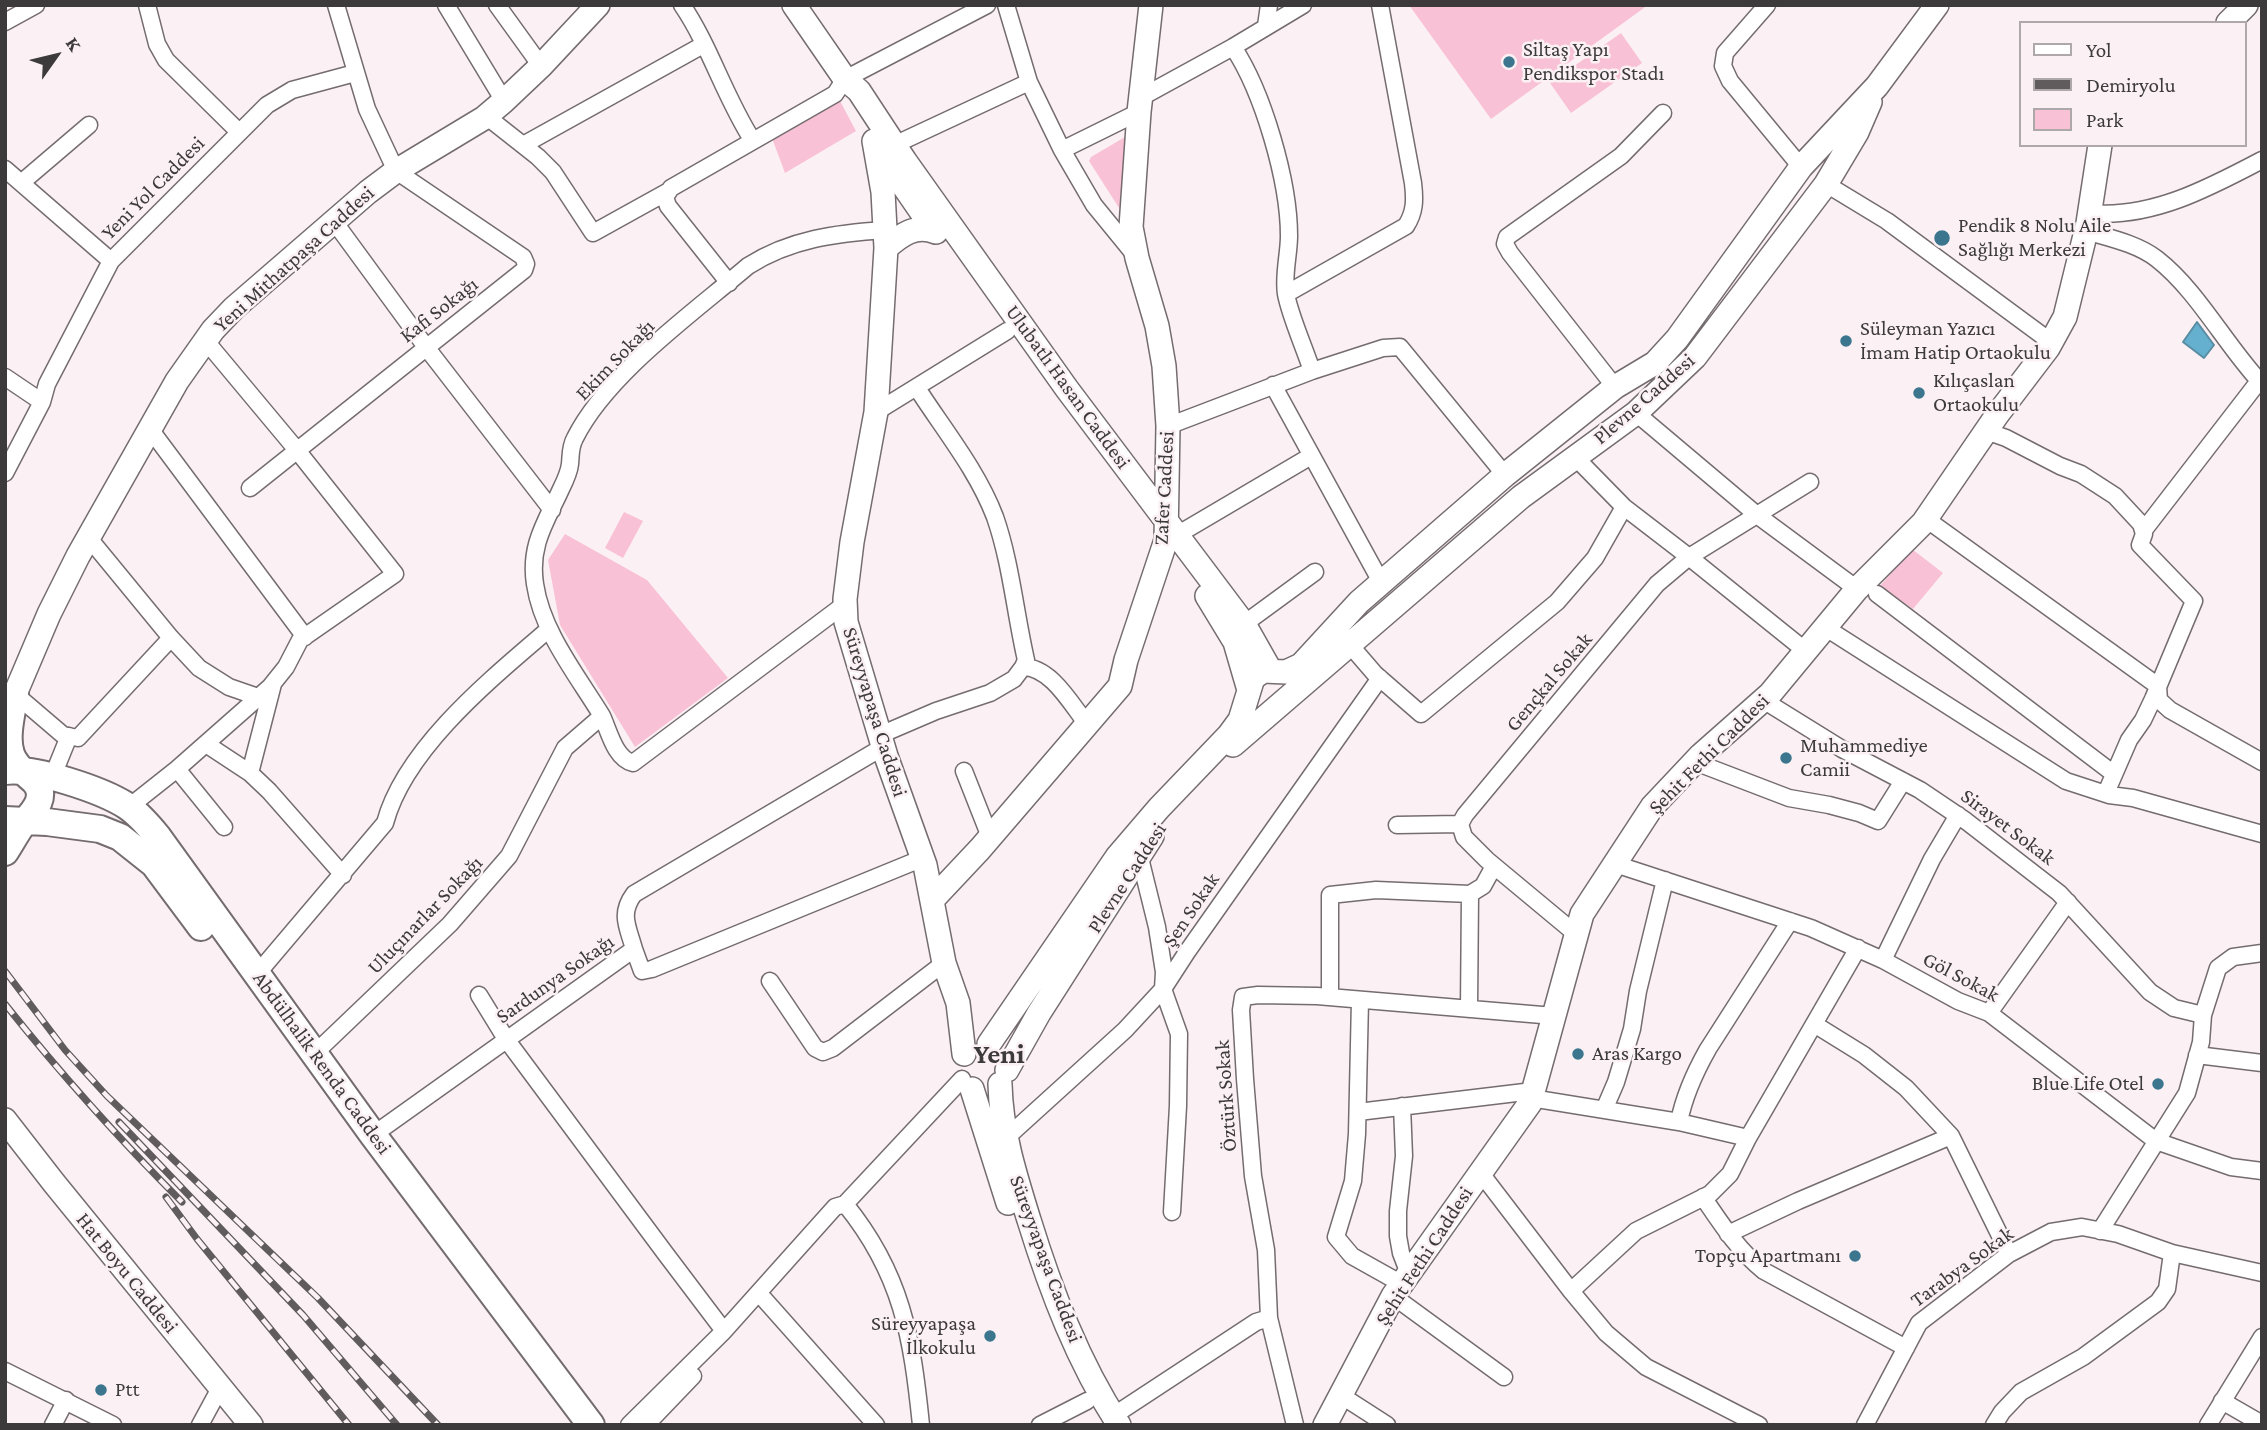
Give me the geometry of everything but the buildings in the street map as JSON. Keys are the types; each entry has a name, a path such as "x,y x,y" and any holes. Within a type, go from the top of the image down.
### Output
{"main road":[{"path":"5,724 15,694"},
{"path":"5,852 20,831 15,820 37,806 40,792 38,785 13,771 9,748 15,694"},
{"name":"Abdülhalik Renda Caddesi","path":"13,771 52,778 114,799 129,807 158,837 253,983"},
{"path":"80,827 75,807 82,795 90,790"},
{"name":"Abdülhalik Renda Caddesi","path":"15,820 100,830 120,837 154,864 253,983 292,1024 591,1425"}],"street":[{"path":"5,22 36,5"},
{"path":"336,5 367,109 396,171"},
{"path":"446,5 504,101"},
{"path":"497,5 541,66"},
{"name":"Yeni Mithatpaşa Caddesi","path":"15,694 49,614 88,537 177,381 205,340 234,308 333,220 396,171 486,116 504,101 598,5"},
{"path":"682,5 725,93 753,141"},
{"name":"Süreyyapaşa Caddesi","path":"793,5 845,79 850,97 886,141 894,187 893,210 886,239"},
{"path":"486,116 553,172 593,233 835,94 845,79 987,5"},
{"path":"1006,5 1028,82 1062,150 1094,205 1137,258"},
{"name":"Zafer Caddesi","path":"933,899 1120,686 1126,660 1170,531 1164,366 1157,326 1131,227 1150,5"},
{"path":"1266,26 1269,5"},
{"path":"1062,150 1303,5"},
{"path":"1286,293 1406,226 1413,216 1413,183 1380,5"},
{"path":"1767,5 1725,53 1723,66 1730,81 1801,167 1886,221 2051,342"},
{"name":"Plevne Caddesi","path":"1273,671 1286,672 1301,666 1359,602 1505,475 1615,387 1655,363 1667,352 1801,167 1877,86 1937,5"},
{"path":"2230,21 2246,5"},
{"path":"151,6 157,44 166,60 239,132"},
{"path":"523,145 703,45"},
{"path":"1233,47 1243,61 1257,95 1286,199 1289,234 1286,293 1312,371"},
{"name":"Yeni Yol Caddesi","path":"5,473 42,402 47,384 111,261 267,105 292,90 355,73"},
{"path":"886,141 1028,82"},
{"name":"Plevne Caddesi","path":"1003,1077 1039,1013 1139,854 1198,780 1280,704 1521,497 1636,413 1695,356 1826,184 1857,132 1877,86"},
{"path":"1663,113 1621,156 1507,237 1505,244 1510,253 1636,413 1758,515 2114,774"},
{"path":"21,183 89,125"},
{"name":"Süreyyapaşa Caddesi","path":"886,141 882,181 886,239 876,412 852,542 845,604 846,622 881,741 923,858 944,963 958,1003"},
{"name":"Ulubatlı Hasan Caddesi","path":"886,141 1170,531 1235,642 1249,692"},
{"name":"Şehit Fethi Caddesi","path":"1325,1425 1401,1285 1530,1103 1582,914 1652,807 1695,762 1763,700 1826,628 1867,592 1926,519 2051,342 2065,317 2088,222 2101,147"},
{"path":"2088,222 2170,202 2208,188 2262,160"},
{"path":"5,169 111,261"},
{"name":"Ulubatlı Hasan Caddesi","path":"892,170 1007,331 1244,624 1273,671"},
{"name":"Kafi Sokağı","path":"250,488 524,270 526,264 523,257 396,171"},
{"path":"667,192 665,197 668,206 729,283"},
{"path":"333,220 426,347 552,510"},
{"path":"2088,222 2155,258 2180,281 2260,382 2144,530 2140,545 2194,601 2143,720 2129,740 2106,793"},
{"path":"886,239 919,228 936,232"},
{"name":"Ekim Sokağı","path":"602,716 549,629 539,604 533,566 534,548 539,533 567,477 574,439 589,414 639,360 765,256 787,246 833,235 886,239"},
{"path":"876,412 1007,331"},
{"path":"129,807 258,698 286,667 300,640 395,574 205,340"},
{"path":"1168,426 1312,371 1383,348 1400,347 1505,475"},
{"path":"5,377 42,402"},
{"path":"1273,385 1381,582"},
{"path":"634,949 624,915 626,904 634,894 881,741 936,711 990,693 1014,679 1023,667 1026,660 1016,606 994,516 955,442 917,388"},
{"path":"1563,427 1563,439 1576,458 1624,507 1807,652"},
{"path":"150,429 305,637"},
{"path":"1986,431 2096,482 2115,496 2144,530"},
{"path":"1170,531 1311,456"},
{"name":"Gençkal Sokak","path":"1460,824 1657,584 1689,557 1810,482"},
{"path":"1350,645 1380,678 1421,714 1557,602 1595,558 1624,507"},
{"path":"1926,519 2158,686 2160,700 2170,710 2262,762"},
{"path":"88,537 199,668 229,687 258,698"},
{"path":"1244,624 1315,572"},
{"path":"1359,602 1353,617 1354,622 1358,626 1375,625"},
{"path":"602,716 620,755 625,761 633,763 845,604"},
{"path":"1826,628 2066,781 2262,834"},
{"path":"253,983 385,823 388,810 409,772 438,734 502,670 549,629"},
{"path":"15,694 63,735 78,738 171,638"},
{"path":"1023,667 1037,668 1047,674 1087,724"},
{"path":"1273,671 1281,675 1287,687 1280,704 1269,709 1258,705 1249,692 1253,678 1258,673 1273,671"},
{"name":"Şen Sokak","path":"1006,1138 1125,1030 1163,989 1380,678"},
{"path":"250,773 273,683"},
{"name":"Plevne Caddesi","path":"987,1044 1117,857 1159,808 1229,735 1240,720 1249,692"},
{"name":"Sirayet Sokak","path":"1763,700 1842,749 1920,790 1958,816 2015,857 2068,902 2150,992 2174,1008 2203,1015"},
{"name":"Uluçınarlar Sokağı","path":"314,1054 450,925 497,871 509,856 565,748 602,716"},
{"path":"52,778 69,736"},
{"path":"206,744 250,773 288,811 342,875"},
{"path":"1695,762 1789,798 1839,807 1878,821 1903,781"},
{"path":"177,769 223,827"},
{"path":"964,771 990,837"},
{"path":"1883,960 1932,859 1958,816"},
{"path":"1397,825 1460,824 1464,837 1494,866 1576,934"},
{"path":"1139,854 1157,927 1164,972 1163,989 1179,1034 1172,1212"},
{"name":"Sardunya Sokağı","path":"373,1135 634,949 642,971 652,969 923,858"},
{"name":"Göl Sokak","path":"1615,864 1811,928 1858,948 1958,1001 1989,1013 2156,1141 2231,1167 2262,1171"},
{"path":"1330,997 1330,895 1376,890 1470,894 1483,886 1494,866"},
{"path":"1604,1110 1616,1082 1632,1029 1638,991 1665,880"},
{"path":"1469,1009 1470,894"},
{"path":"1989,1013 2068,902"},
{"path":"1679,1122 1682,1105 1702,1058 1790,921"},
{"path":"1571,1291 1636,1231 1710,1194 1730,1174 1858,948"},
{"path":"2100,1231 2187,1093 2201,1042 2203,1015 2218,968 2233,957 2262,953"},
{"path":"770,982 815,1048 823,1052 833,1048 944,963"},
{"path":"479,995 506,1039 724,1331"},
{"name":"Öztürk Sokak","path":"1269,1318 1266,1250 1253,1176 1245,1079 1241,1010 1243,997 1330,997 1554,1016"},
{"path":"1360,1000 1358,1112 1353,1181 1336,1237 1352,1256 1401,1285 1504,1377"},
{"path":"958,1003 987,1044 1004,1055 1003,1077 994,1089 986,1091 967,1084 959,1062 972,1047 987,1044"},
{"path":"958,1003 964,1054"},
{"path":"1814,1024 1864,1055 1906,1088 1951,1136 2009,1254"},
{"path":"2197,1055 2262,1063"},
{"name":"Süreyyapaşa Caddesi","path":"1003,1077 1001,1110 1015,1176 1054,1292 1112,1422"},
{"path":"646,1425 764,1299 845,1204 967,1084"},
{"name":"Süreyyapaşa Caddesi","path":"967,1084 1043,1300 1087,1401 1112,1422"},
{"path":"1358,1112 1532,1095 1679,1122 1748,1138"},
{"path":"1401,1285 1398,1211 1404,1156 1402,1107"},
{"name":"Hat Boyu Caddesi","path":"5,1120 251,1425"},
{"path":"1728,1234 1951,1136"},
{"path":"1480,1172 1606,1333 1646,1367 1759,1425"},
{"path":"1703,1197 1746,1257 1764,1272 1906,1348"},
{"path":"629,1425 724,1331 835,1207 845,1204"},
{"path":"845,1204 860,1222 900,1299 913,1352 921,1425"},
{"name":"Tarabya Sokak","path":"1865,1425 1919,1323 2009,1254 2051,1232 2082,1227 2118,1234 2172,1253 2262,1273"},
{"path":"1994,1425 2021,1392 2082,1357 2158,1302 2167,1289 2172,1253"},
{"path":"764,1299 876,1425"},
{"path":"1112,1422 1256,1322 1269,1318 1295,1425"},
{"path":"2207,1425 2260,1342"},
{"path":"5,1371 113,1425"},
{"path":"200,1425 220,1388"},
{"path":"1342,1396 1387,1425"},
{"path":"53,1425 65,1400"},
{"path":"1040,1425 1087,1401"},
{"path":"2222,1401 2262,1424"}],"green space":[{"name":"Siltaş Yapı Pendikspor Stadı","path":"1409,5 1648,5 1491,119"},
{"path":"1621,33 1642,63 1571,113 1550,83"},
{"path":"840,101 856,131 785,173 772,138"},
{"path":"1125,137 1128,140 1121,211 1089,161 1091,157"},
{"path":"624,512 643,521 623,558 605,548"},
{"path":"565,534 647,580 728,678 635,747 560,625 548,560"},
{"path":"1912,549 1943,573 1913,609 1880,586"}],"water":[{"path":"2197,322 2214,345 2204,358 2183,342"}],"railway":[{"path":"5,971 65,1050 107,1096 318,1298 438,1425"},
{"path":"5,1004 90,1105 182,1202"},
{"path":"119,1122 303,1315 397,1425"},
{"path":"166,1197 197,1239 349,1425"}],"place":[{"name":"Siltaş Yapı Pendikspor Stadı","path":"1509,62"},
{"name":"Pendik 8 Nolu Aile Sağlığı Merkezi","path":"1942,238"},
{"name":"Süleyman Yazıcı İmam Hatip Ortaokulu","path":"1846,341"},
{"name":"Kılıçaslan Ortaokulu","path":"1919,393"},
{"name":"Muhammediye Camii","path":"1786,758"},
{"name":"Aras Kargo","path":"1578,1054"},
{"name":"Blue Life Otel","path":"2158,1084"},
{"name":"Topçu Apartmanı","path":"1855,1256"},
{"name":"Süreyyapaşa İlkokulu","path":"990,1336"},
{"name":"Ptt","path":"101,1390"}],"district":[{"name":"Yeni","path":"999,1054"}]}
